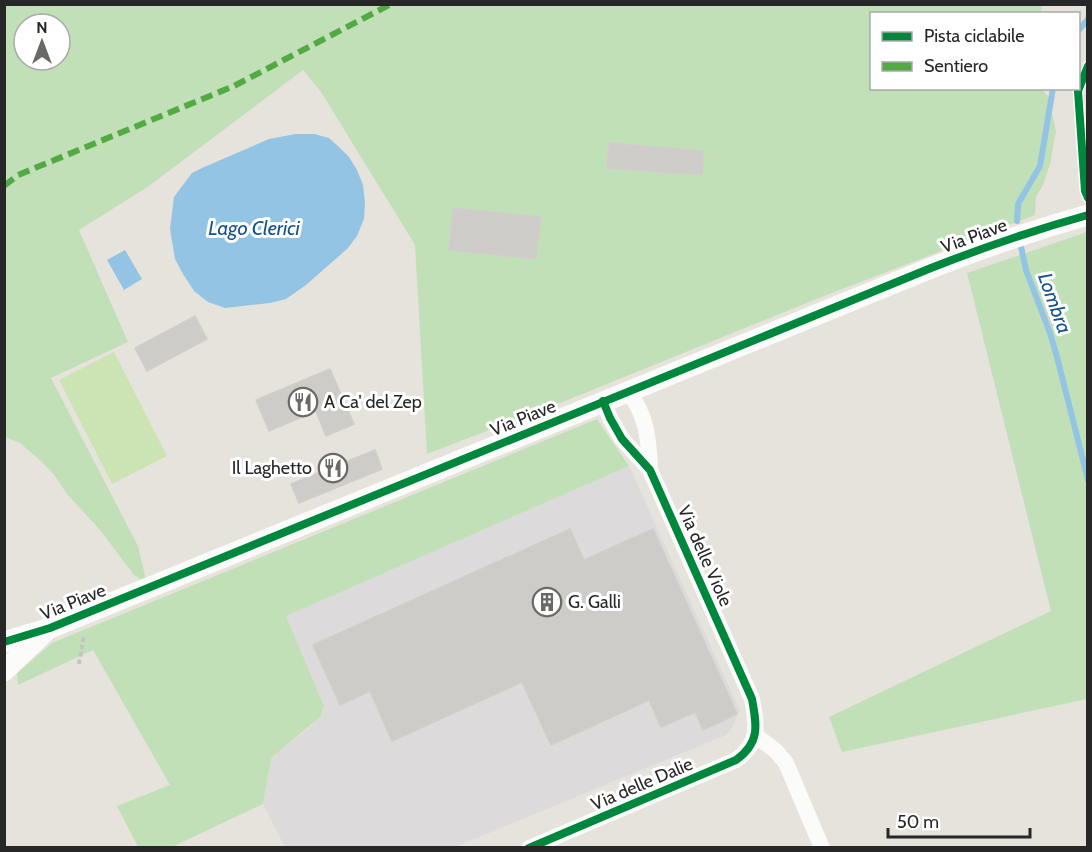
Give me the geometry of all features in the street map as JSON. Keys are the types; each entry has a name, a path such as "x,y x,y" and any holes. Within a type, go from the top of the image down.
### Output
{"street":[{"name":"Via Piave","path":"4,642 50,628 940,264 1054,224 1088,216"},
{"name":"Via delle Viole","path":"627,391 635,399 643,416 647,432 650,470"},
{"name":"Via delle Viole","path":"603,401 622,439 650,470 752,699 756,721 755,735"},
{"name":"Via Piave","path":"4,671 50,628"},
{"name":"Via delle Dalie","path":"529,848 736,760 745,754 755,735"},
{"path":"755,735 776,751 786,763 822,848"}],"shaded area":[{"path":"629,466 740,711 734,725 726,735 455,847 285,847 263,804 271,758 312,725 324,706 286,616"}],"green space":[{"path":"5,5 1042,5 1041,12 870,12 870,90 1043,90 1048,96 1056,131 1050,164 1036,197 1035,215 824,296 427,454 415,245 321,92 303,70 149,186 79,230 128,342 51,378 138,546 147,584 134,575 100,530 42,462 20,443 5,437"},
{"path":"1087,232 1087,699 842,752 829,717 1051,611 967,273"},
{"path":"114,352 167,456 112,484 59,380"},
{"path":"597,419 629,466 286,616 324,706 320,717 271,758 263,804 172,847 138,847 117,806 170,785 93,650 18,685 17,673 52,643"}],"water":[{"name":"Lago Clerici","path":"296,134 314,134 329,138 349,157 357,170 363,185 365,203 364,219 357,236 347,249 306,285 286,299 225,308 208,302 194,291 175,259 170,229 174,197 192,173 269,139"},
{"path":"125,250 142,279 124,290 107,260"}],"building":[{"path":"609,143 704,151 702,175 607,168"},
{"path":"453,208 541,217 536,259 449,250"},
{"path":"195,316 207,339 147,371 135,348"},
{"path":"330,369 354,424 326,436 316,411 269,431 256,400"},
{"path":"375,450 382,469 299,503 291,484"},
{"name":"G. Galli","path":"570,529 584,560 653,529 737,714 703,730 695,712 661,727 649,700 551,745 522,682 392,741 370,691 340,705 313,645"}],"waterway":[{"name":"Lombra","path":"1080,29 1088,19"},
{"name":"Lombra","path":"1017,221 1018,204 1040,166 1053,90"},
{"name":"Lombra","path":"1020,242 1026,270 1057,357 1088,480"}],"marked path":[{"path":"4,186 18,175 234,86 391,4"}],"cycle path":[{"path":"1080,86 1088,66"},
{"path":"1078,90 1085,191 1088,198"},
{"path":"4,642 50,628 969,253 1088,215"},
{"path":"529,848 736,760 749,747 755,733 752,699 650,470 622,439 603,401"}],"place":[{"name":"A Ca' del Zep","path":"303,402"},
{"name":"Il Laghetto","path":"333,468"},
{"name":"G. Galli","path":"547,602"}]}
